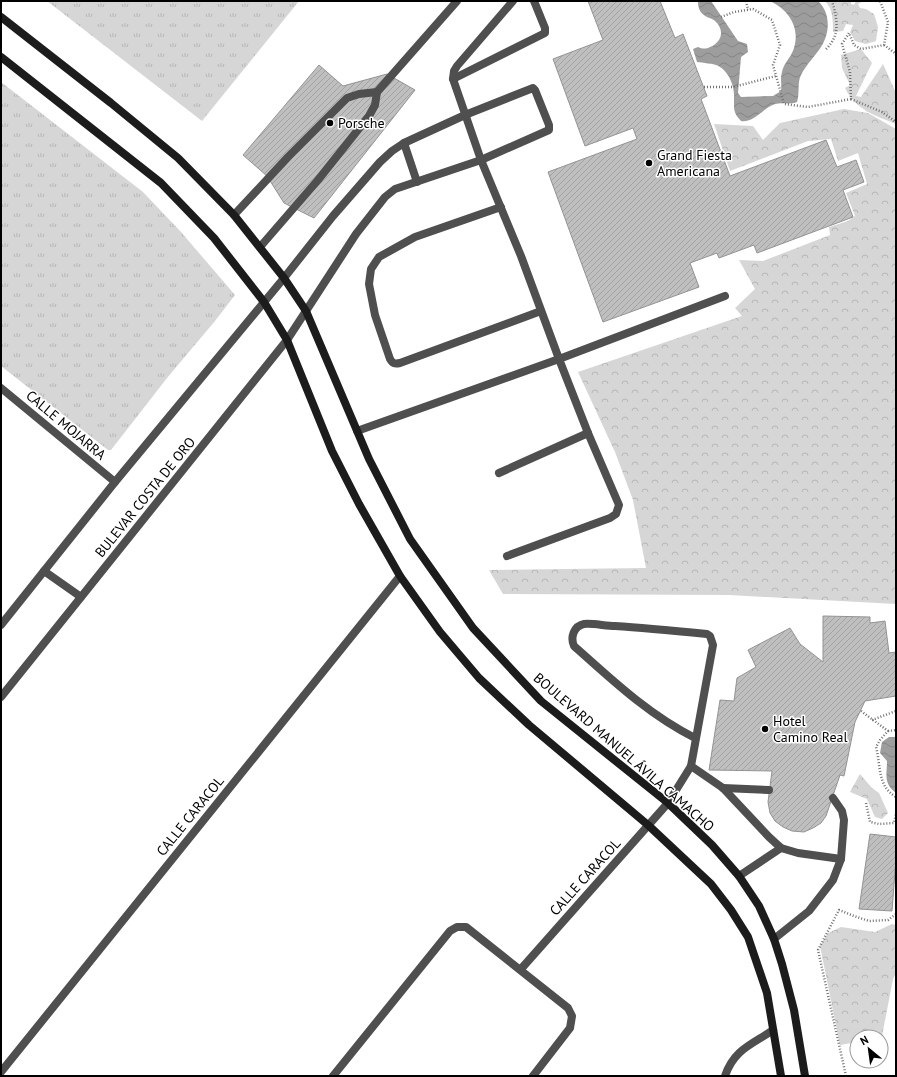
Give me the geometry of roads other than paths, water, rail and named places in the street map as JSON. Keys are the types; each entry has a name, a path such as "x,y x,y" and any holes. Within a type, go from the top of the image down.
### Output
{"main road":[{"name":"BOULEVARD MANUEL ÁVILA CAMACHO","path":"1,17 111,103 178,158 234,215 284,278 306,311 369,459 410,539 473,628 541,701 668,804 712,845 739,876 758,906 774,939 794,1010 805,1076"},
{"path":"1,57 161,183 214,238 264,302 287,340 332,451 359,504 400,576 440,632 479,678 529,725 648,825 711,884 731,910 748,937 767,993 781,1076"}],"street":[{"path":"260,247 318,180 369,116 375,105 377,92 457,1"},
{"path":"507,556 610,518 616,514 619,505 588,433 521,256 481,160 453,79 454,71 457,66 513,1"},
{"path":"453,79 545,33 545,28 534,1"},
{"name":"BULEVAR COSTA DE ORO","path":"1,697 287,340 356,234 385,197 395,189 481,160 548,130 549,126 536,90 533,88 465,115"},
{"path":"234,215 288,157 347,98 359,94 377,92"},
{"path":"1,625 115,482 380,162 404,143 465,115"},
{"path":"404,143 417,182"},
{"path":"501,207 415,237 380,257 371,269 369,284 375,315 390,359 392,363 400,364 541,311"},
{"path":"357,431 559,359 725,296"},
{"name":"CALLE MOJARRA","path":"1,388 115,482"},
{"path":"499,473 588,433"},
{"path":"44,571 81,597"},
{"name":"CALLE CARACOL","path":"1,1072 400,576"},
{"path":"695,738 658,717 616,684 574,646 572,641 573,633 577,627 584,624 707,634 710,636 713,645 691,766 723,788 768,837 781,848 798,853 841,859"},
{"name":"CALLE CARACOL","path":"521,969 668,804 691,766"},
{"path":"723,788 769,790"},
{"path":"774,939 809,910 833,880 841,859 844,820 842,811 833,798"},
{"path":"739,876 781,848"},
{"path":"333,1076 450,931 457,927 466,927 521,969 568,1008 572,1016 570,1028 533,1076"},
{"path":"725,1076 728,1067 737,1054 748,1044 773,1030"}],"water":[{"path":"698,1 711,1 738,41 747,44 748,52 741,57 738,93 741,97 773,96 781,91 782,72 795,45 796,37 793,22 784,10 770,1 818,1 827,17 828,23 826,36 821,47 801,75 797,102 775,104 750,120 741,121 734,111 734,93 730,78 724,70 716,65 697,62 693,49 698,47 709,48 717,42 721,36 718,24 701,12"},
{"path":"889,737 896,737 896,793 887,782 887,761 880,753 882,742"}],"place":[{"name":"Porsche","path":"330,123"},
{"name":"Grand Fiesta Americana","path":"649,163"},
{"name":"Hotel Camino Real","path":"765,729"}]}
